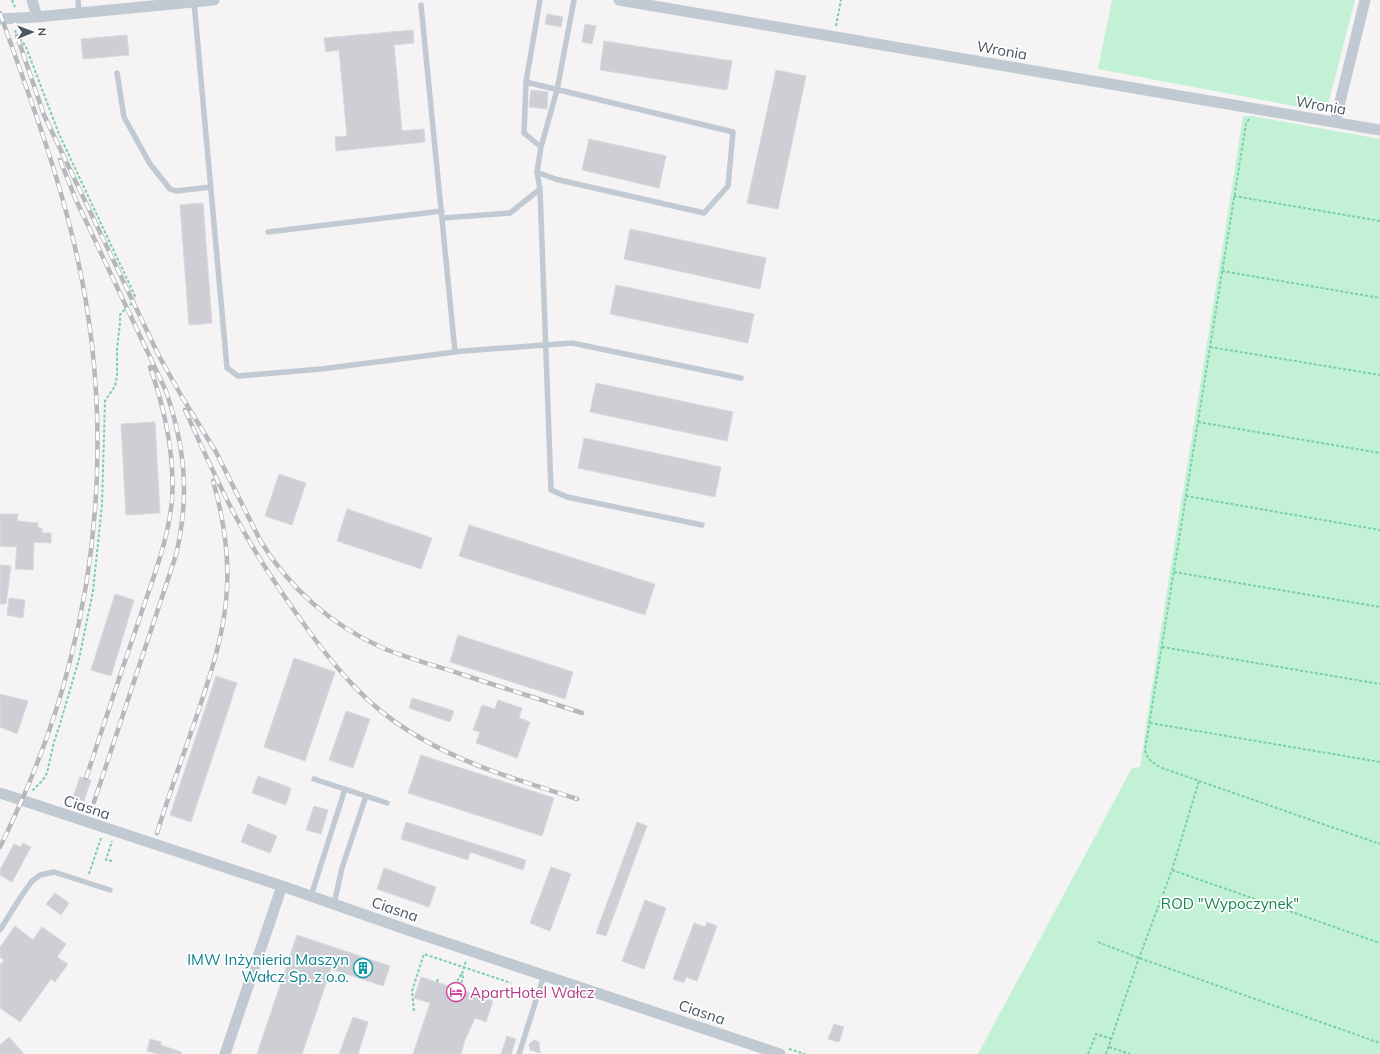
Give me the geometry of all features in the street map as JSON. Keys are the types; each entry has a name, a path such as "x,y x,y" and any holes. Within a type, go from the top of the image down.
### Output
{"street":[{"path":"32,0 37,18"},
{"path":"0,19 37,18 214,0"},
{"name":"Wronia","path":"619,0 1380,130"},
{"path":"1335,122 1365,0"},
{"name":"Ciasna","path":"1,796 282,886 780,1054"},
{"path":"225,1054 282,886"}],"lane":[{"path":"78,0 79,13"},
{"path":"540,0 526,82 524,134 542,147"},
{"path":"574,0 557,90 537,172 540,189 551,490 567,497 702,525"},
{"path":"194,2 227,368 238,376 320,369 455,352 572,343 741,378"},
{"path":"421,6 455,352"},
{"path":"117,73 124,117 150,164 170,189 176,191 211,187"},
{"path":"526,82 733,132 728,186 704,213 555,179 537,172"},
{"path":"442,218 510,213 540,189"},
{"path":"268,232 442,210"},
{"path":"314,779 387,803"},
{"path":"311,896 345,789"},
{"path":"334,904 342,868 366,796"},
{"path":"0,930 32,881 40,875 54,872 110,890"},
{"path":"519,1054 544,975"}],"path":[{"path":"834,37 840,0"},
{"path":"14,24 16,33 26,47 59,134 135,296 133,302 120,315 117,349 117,376 115,386 105,401 102,505 99,547 93,591 79,659 46,773 43,780 27,795"},
{"path":"1252,116 1246,124 1234,196 1150,723 1146,750 1147,756 1150,761 1162,768 1380,844"},
{"path":"1234,196 1380,221"},
{"path":"1222,271 1380,298"},
{"path":"1210,347 1380,375"},
{"path":"1198,422 1380,453"},
{"path":"1186,496 1380,530"},
{"path":"1174,572 1380,607"},
{"path":"1162,647 1380,684"},
{"path":"1150,723 1380,762"},
{"path":"1106,1054 1139,958 1172,870 1199,781"},
{"path":"86,883 104,828"},
{"path":"112,861 106,860 115,832"},
{"path":"1172,870 1380,943"},
{"path":"1098,942 1139,958 1380,1043"},
{"path":"414,1011 412,991 424,954 510,983"},
{"path":"456,986 458,977 462,974 463,978 460,987"},
{"path":"437,982 438,978"},
{"path":"477,996 479,991"},
{"path":"1088,1054 1096,1034 1112,1039"},
{"path":"1109,1047 1130,1054"}],"green space":[{"path":"1112,0 1355,0 1326,112 1098,69"},
{"name":"ROD \"Wypoczynek\"","path":"1243,116 1252,116 1380,139 1380,1054 978,1054 1132,768 1140,767"}],"building":[{"path":"547,14 563,17 561,27 545,24"},
{"path":"585,24 596,26 592,44 582,42"},
{"path":"413,30 414,43 394,45 402,131 424,129 425,142 336,151 335,137 347,136 339,50 326,52 324,38"},
{"path":"127,35 129,55 83,59 81,39"},
{"path":"604,41 732,61 727,90 600,70"},
{"path":"776,70 806,76 778,209 747,203"},
{"path":"531,90 548,92 547,109 529,107"},
{"path":"589,139 666,156 659,188 582,170"},
{"path":"203,203 212,323 189,325 180,205"},
{"path":"630,229 766,258 760,289 624,259"},
{"path":"616,285 754,314 748,343 610,314"},
{"path":"596,383 733,412 727,441 590,412"},
{"path":"155,422 160,513 126,515 121,424"},
{"path":"584,438 721,467 715,497 578,468"},
{"path":"279,474 306,483 292,525 265,516"},
{"path":"347,509 432,538 421,569 337,541"},
{"path":"0,514 18,514 17,521 38,523 38,528 42,528 42,533 51,533 51,543 34,542 33,570 15,569 17,547 0,546"},
{"path":"469,525 655,584 645,615 459,556"},
{"path":"0,565 11,566 6,604 0,604"},
{"path":"115,594 134,600 111,676 91,670"},
{"path":"9,598 25,600 23,618 7,615"},
{"path":"458,635 573,672 565,699 450,662"},
{"path":"294,658 335,672 305,761 264,747"},
{"path":"216,676 237,683 191,822 170,815"},
{"path":"0,694 28,701 17,734 0,727"},
{"path":"412,698 454,711 450,722 409,708"},
{"path":"498,700 522,708 519,718 530,722 517,758 476,743 480,732 473,730 482,705 495,709"},
{"path":"346,711 370,719 353,768 329,760"},
{"path":"421,755 554,798 542,836 408,793"},
{"path":"258,776 291,788 286,805 252,793"},
{"path":"80,777 91,780 84,801 73,797"},
{"path":"314,806 328,810 321,834 306,830"},
{"path":"406,822 526,860 523,870 470,852 468,860 401,839"},
{"path":"637,822 647,826 606,936 596,933"},
{"path":"248,824 277,836 270,853 241,842"},
{"path":"23,843 31,847 12,882 0,875 0,870 14,844 20,847"},
{"path":"551,867 571,874 550,931 530,923"},
{"path":"384,868 436,887 429,907 377,889"},
{"path":"55,893 69,903 61,915 46,904"},
{"path":"645,900 666,908 644,969 622,961"},
{"path":"707,922 717,926 697,981 686,977 684,983 673,979 694,923 705,927"},
{"path":"15,926 33,940 42,927 66,944 57,957 68,964 55,982 51,979 20,1022 0,1008 0,965 4,960 0,957 0,947"},
{"path":"297,935 390,966 383,986 331,969 302,1054 257,1054"},
{"path":"421,977 452,987 452,985 464,988 463,991 493,1001 486,1022 475,1018 465,1040 461,1054 413,1054 430,1003 414,998"},
{"path":"353,1017 368,1022 358,1054 339,1054"},
{"path":"834,1024 844,1027 839,1042 828,1039"},
{"path":"507,1036 516,1039 511,1054 501,1054"},
{"path":"9,1037 24,1054 0,1054 0,1045"},
{"path":"150,1039 161,1042 161,1045 181,1052 181,1054 158,1054 147,1051"},
{"path":"534,1040 539,1042 540,1053 530,1050 529,1044"}],"railway":[{"path":"0,13 56,176 64,203 83,284 91,338 96,392 98,446 96,501 90,555 82,608 70,661 64,685 40,756 0,847"},
{"path":"17,36 44,115 159,356 216,452 260,540 284,574 329,617 364,639 383,648 582,713"},
{"path":"60,160 76,200 166,391 178,432 183,472 183,512 176,555 94,802"},
{"path":"86,778 158,563 170,516 173,483 168,432 150,367"},
{"path":"185,410 230,506 245,534 281,592 343,675 368,700 409,731 428,743 449,753 512,778 577,799"},
{"path":"157,833 216,654 226,605 226,548 220,507 213,481"}],"place":[{"name":"IMW Inżynieria Maszyn Wałcz Sp. z o.o.","path":"363,968"},
{"name":"ApartHotel Wałcz","path":"456,992"}]}
